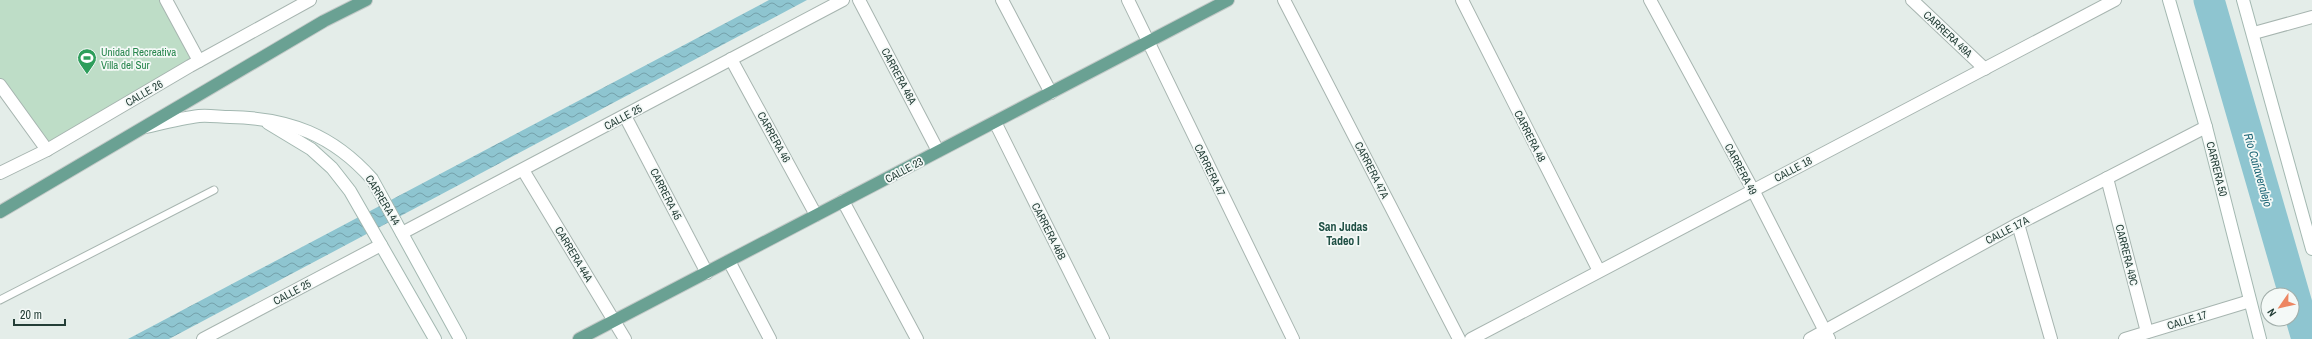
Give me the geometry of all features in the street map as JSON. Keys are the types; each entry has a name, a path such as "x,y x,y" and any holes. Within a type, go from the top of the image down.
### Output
{"main road":[{"path":"0,212 141,128 232,77 324,21 366,0"},
{"name":"CALLE 23","path":"579,339 1228,0"}],"street":[{"path":"166,0 199,61"},
{"name":"CALLE 26","path":"0,173 47,150 199,61 310,0"},
{"name":"CALLE 25","path":"400,229 523,170 843,0"},
{"name":"CARRERA 46A","path":"859,0 938,151"},
{"path":"1002,0 1051,93"},
{"name":"CARRERA 47","path":"1128,0 1293,339"},
{"name":"CARRERA 47A","path":"1284,0 1459,339"},
{"name":"CARRERA 48","path":"1462,0 1599,272"},
{"name":"CARRERA 49","path":"1650,0 1753,190 1827,335"},
{"name":"CARRERA 49A","path":"1912,0 1985,69"},
{"name":"CALLE 18","path":"1471,339 2115,0"},
{"name":"CARRERA 50","path":"2169,0 2206,127 2260,339"},
{"path":"2243,0 2254,34 2312,249"},
{"path":"2254,34 2312,17"},
{"name":"CARRERA 46","path":"731,59 816,215"},
{"path":"0,85 47,150"},
{"name":"CARRERA 44","path":"141,128 200,116 256,118 285,122 334,144 355,160 372,179 460,339"},
{"name":"CARRERA 45","path":"625,116 706,273"},
{"name":"CARRERA 44","path":"256,118 311,149 332,168 350,191 435,339"},
{"name":"CARRERA 46B","path":"995,122 1103,339"},
{"name":"CALLE 17A","path":"1810,339 1827,335 2018,224 2206,127"},
{"name":"CARRERA 44A","path":"523,170 625,339"},
{"name":"CARRERA 49C","path":"2107,178 2147,332"},
{"path":"843,201 917,339"},
{"path":"2018,224 2051,339"},
{"name":"CALLE 25","path":"203,339 379,241"},
{"path":"729,261 770,339"},
{"name":"CALLE 17","path":"2125,339 2250,301"}],"lane":[{"path":"0,300 214,190"}],"green space":[{"name":"Unidad Recreativa Villa del Sur","path":"0,0 166,0 199,61 47,150 0,85"}],"water":[{"path":"769,0 807,0 169,339 128,339"}],"waterway":[{"name":"Río Cañaveralejo","path":"2209,0 2307,339"}],"place":[{"name":"Unidad Recreativa Villa del Sur","path":"87,75"}],"district":[{"name":"San Judas Tadeo I","path":"1343,234"}]}
